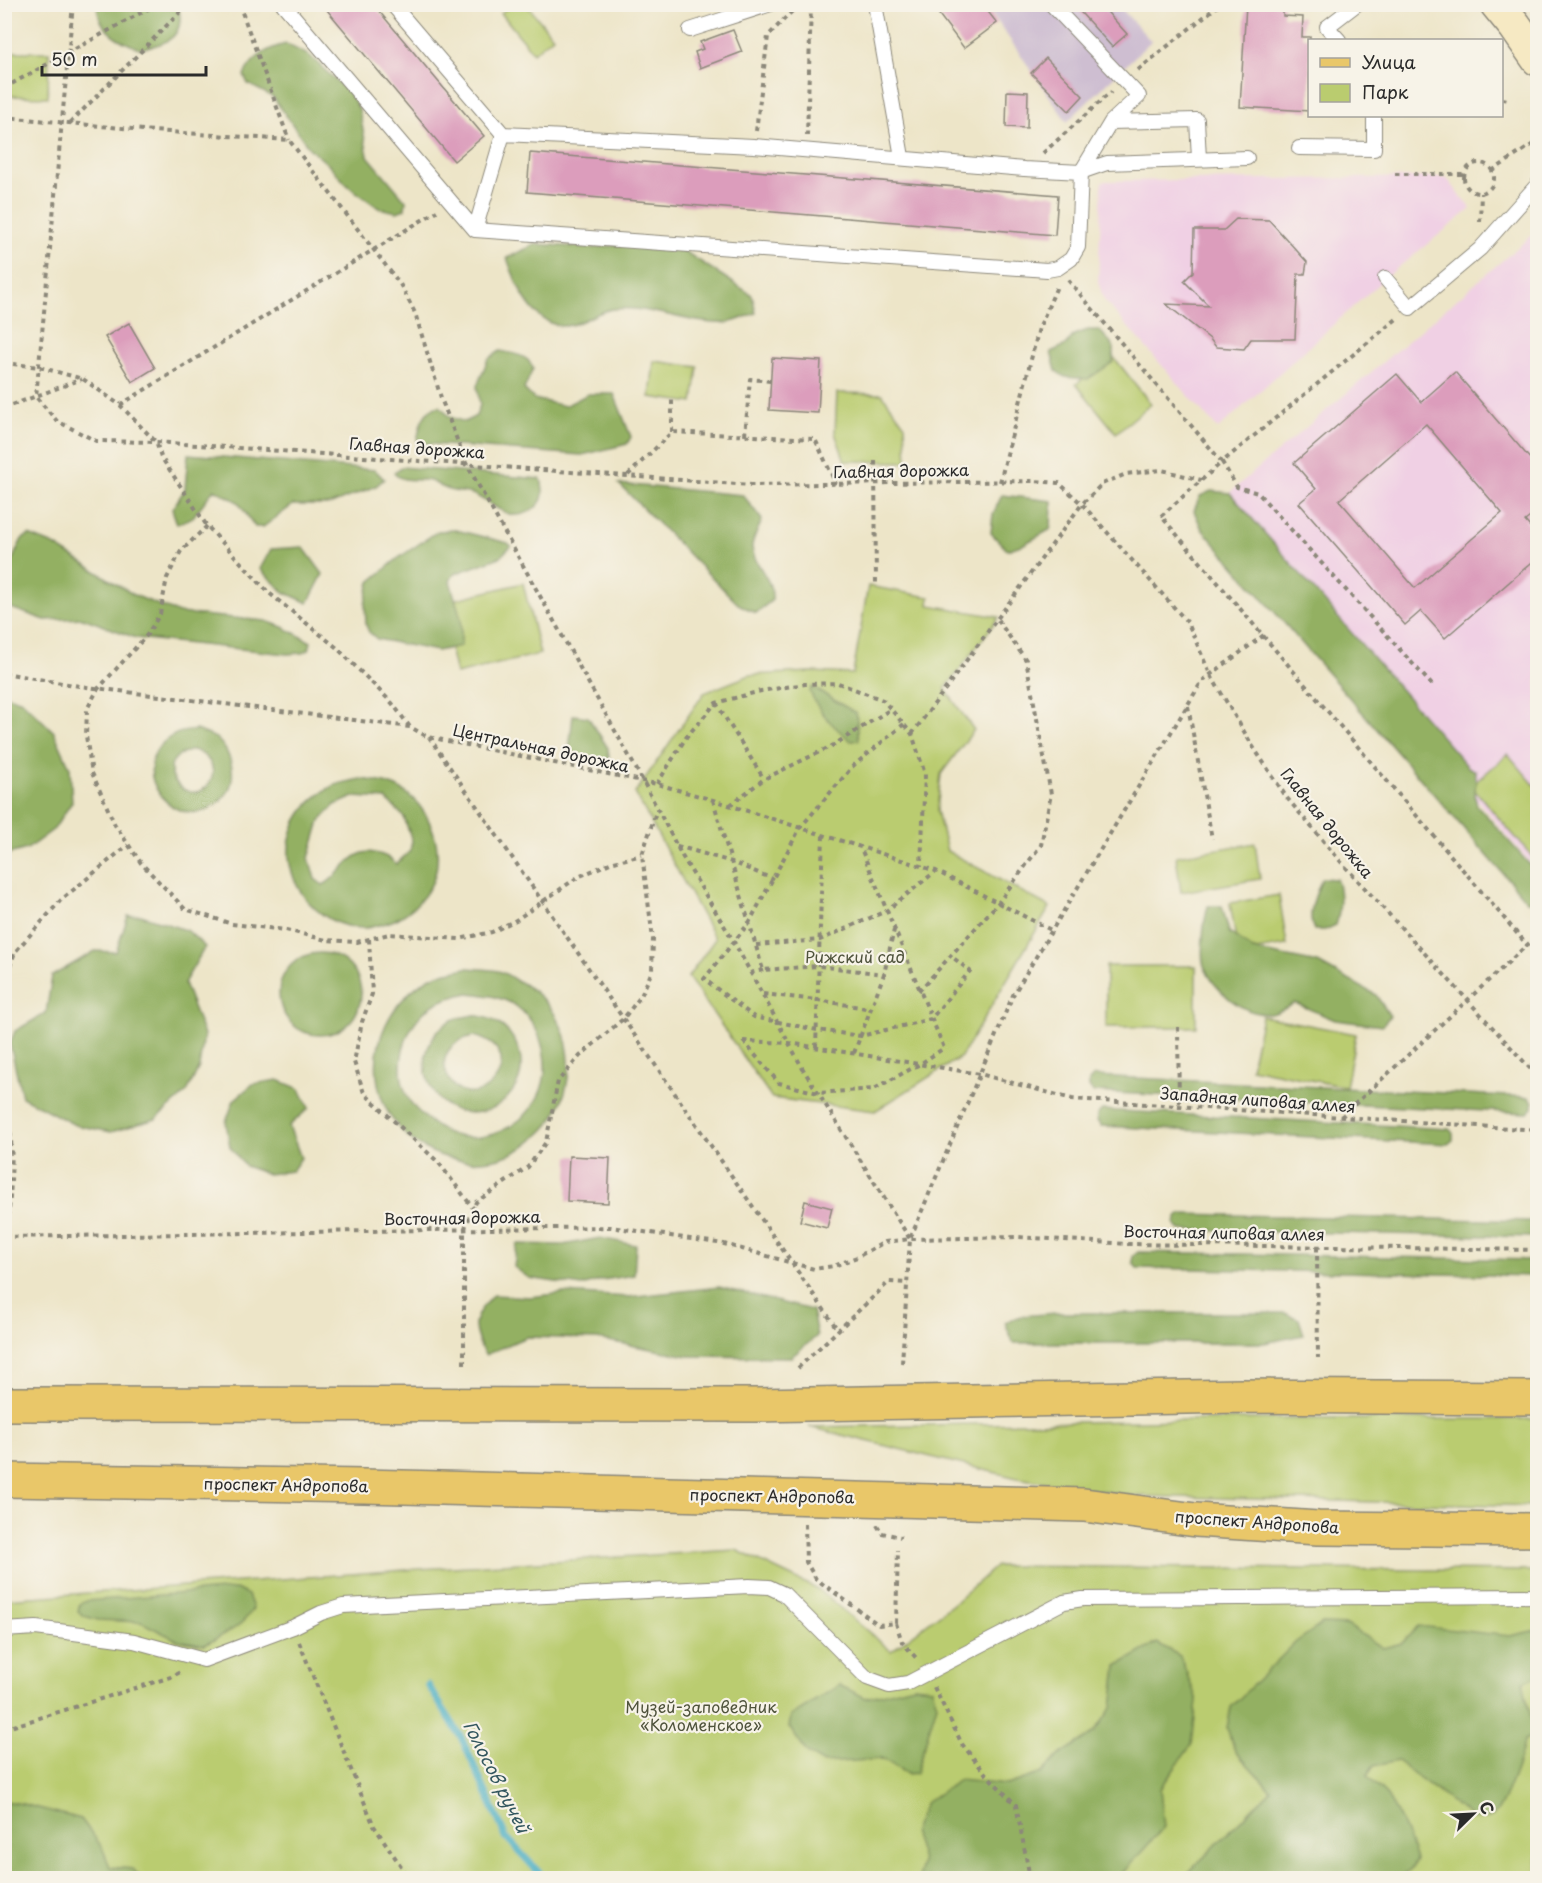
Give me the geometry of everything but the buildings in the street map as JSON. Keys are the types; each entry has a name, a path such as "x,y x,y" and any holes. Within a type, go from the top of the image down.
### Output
{"main road":[{"path":"1497,4 1538,59"},
{"path":"4,1404 754,1405 1241,1396 1538,1398"},
{"name":"проспект Андропова","path":"4,1480 364,1486 1072,1505 1196,1520 1318,1528 1538,1530"}],"lane":[{"path":"283,4 475,230 1047,270 1058,268 1071,259 1078,247 1081,172 1111,122 1139,96 1051,4"},
{"path":"392,4 503,134 754,146 1081,172 1107,163 1247,158"},
{"path":"690,30 771,4"},
{"path":"875,4 902,157"},
{"path":"1338,39 1327,27 1356,4"},
{"path":"1299,148 1374,149 1374,117"},
{"path":"1111,122 1197,120 1199,159"},
{"path":"475,230 503,134"},
{"path":"1385,278 1410,308 1480,249 1538,184"},
{"path":"4,1630 36,1628 134,1641 204,1660 343,1606 749,1586 769,1587 784,1594 867,1678 889,1686 908,1683 1055,1606 1083,1599 1538,1596"}],"path":[{"path":"36,397 73,4"},
{"path":"4,88 157,4"},
{"path":"69,123 188,4"},
{"path":"239,4 289,140 400,284 415,313 442,401 466,463 677,846 734,942 789,1043 910,1239"},
{"path":"754,146 768,36 799,4"},
{"path":"807,150 811,4"},
{"path":"1503,99 1509,100"},
{"path":"4,117 289,140"},
{"path":"1492,171 1538,141"},
{"path":"1395,174 1464,174 1474,164 1484,164 1492,171 1492,185 1481,193 1476,193 1467,188 1464,174"},
{"path":"120,405 452,203"},
{"path":"1000,482 1039,328 1063,274 1222,462 1236,487 1258,493 1432,685"},
{"path":"1410,308 1222,462 1161,516 1527,945"},
{"path":"4,363 39,367 83,379 120,405 156,442 161,457 207,526 268,593 336,648 384,695 410,727"},
{"path":"4,408 83,379"},
{"path":"745,435 750,379 771,381"},
{"name":"Главная дорожка","path":"36,397 57,421 96,441 156,442 750,485 1035,481 1059,483 1082,504 1188,623 1210,674 1287,798 1341,862 1538,1077"},
{"path":"628,476 672,432 672,400"},
{"path":"672,432 815,439 836,484"},
{"path":"875,462 876,587"},
{"path":"912,734 1082,504 1102,484 1126,474 1162,470 1202,480"},
{"path":"207,526 181,551 167,578 160,614 147,634 98,688 87,709 86,736 92,773 115,825 141,863 185,909 232,924 286,930 326,940 357,942 389,934 459,939 492,932 516,920 578,877 610,863 642,855"},
{"path":"919,991 998,903 1041,845 1052,795 1026,660 997,619"},
{"path":"902,1363 910,1239 1013,995 1202,681 1264,635"},
{"name":"Центральная дорожка","path":"4,673 98,688 410,727 428,737 657,784 936,871 1051,930"},
{"path":"657,784 687,736 716,702 761,691 838,683 884,700 912,734 925,774 921,866"},
{"path":"716,702 764,779"},
{"path":"1187,705 1212,839"},
{"path":"730,805 764,779 832,746 891,709"},
{"path":"904,724 853,766 801,828 749,923 704,978 754,1017 861,1036 931,1019 970,971 951,956"},
{"path":"428,737 838,1330"},
{"path":"713,800 763,970"},
{"path":"464,1364 464,1230 476,1202 528,1167 546,1142 558,1081 580,1056 623,1019 641,996 652,971 653,939 642,855 657,809"},
{"path":"816,1047 823,835"},
{"path":"4,984 15,952 61,900 128,845"},
{"path":"677,846 732,862 773,879"},
{"path":"818,1093 873,1089 920,1064 944,1048 860,846"},
{"path":"756,945 820,939 886,911 936,871"},
{"path":"854,1053 884,974 894,929"},
{"path":"1341,1117 1538,936"},
{"path":"369,939 372,994 362,1022 354,1062 364,1093 439,1163 474,1208"},
{"path":"750,972 819,966 884,974"},
{"path":"762,994 871,1009"},
{"path":"1178,1027 1179,1106"},
{"name":"Западная липовая аллея","path":"818,1093 779,1083 743,1041 789,1043 980,1074 1071,1099 1538,1130"},
{"path":"4,1097 9,1114 12,1166 6,1237"},
{"name":"Восточная дорожка","path":"6,1237 611,1227 724,1244 814,1269 834,1266 885,1242 910,1239"},
{"name":"Восточная липовая аллея","path":"910,1239 1018,1238 1128,1244 1538,1250"},
{"path":"1317,1247 1318,1358"},
{"path":"798,1368 890,1282 908,1283"},
{"path":"805,1524 806,1562 816,1579 879,1624 896,1623"},
{"path":"882,1533 902,1537"},
{"path":"898,1550 896,1623 902,1642 928,1672 941,1704 962,1744 985,1773 1016,1805 1030,1878"},
{"path":"293,1627 374,1826 409,1878"},
{"path":"4,1729 171,1677 204,1660"}],"shaded area":[{"path":"986,5 1118,5 1151,41 1067,122"},
{"path":"1446,177 1471,209 1385,278 1218,429 1104,300 1098,282 1102,181"},
{"path":"1537,231 1537,871 1222,499"}],"green space":[{"path":"512,4 527,5 553,37 533,53 501,13"},
{"path":"97,5 178,5 179,26 177,32 168,41 137,48 107,30 100,19"},
{"path":"286,44 310,56 349,93 359,109 368,156 406,201 405,209 397,212 379,208 348,186 309,148 273,97 248,84 244,75 251,64 267,51"},
{"path":"8,52 49,52 48,97 7,96"},
{"path":"536,244 591,248 618,245 681,249 752,295 756,313 726,323 712,323 641,310 613,309 570,325 556,325 546,321 524,298 507,258"},
{"path":"1088,330 1099,330 1113,345 1113,362 1088,379 1065,377 1056,371 1051,352 1066,345 1074,335"},
{"path":"500,351 520,356 531,364 533,369 524,389 534,399 565,406 588,394 614,394 631,437 627,444 582,455 417,443 422,420 434,408 440,406 450,417 465,422 476,416 480,405 477,386 488,359"},
{"path":"1112,355 1151,404 1116,433 1076,384"},
{"path":"654,361 698,367 693,403 650,397"},
{"path":"837,393 882,394 905,425 907,462 845,461 835,433"},
{"path":"188,454 375,470 384,479 376,486 329,505 293,505 263,527 255,527 238,502 214,489 193,517 177,524 172,509 185,489"},
{"path":"401,467 541,479 543,495 541,502 535,508 518,515 510,514 472,494 449,490 428,480 408,480 398,477 394,473"},
{"path":"619,484 743,495 762,520 752,547 753,554 770,585 772,600 756,613 738,604"},
{"path":"1211,491 1230,493 1468,767 1476,771 1477,805 1537,873 1537,901 1527,901 1202,529 1194,511 1200,496"},
{"path":"1002,495 1052,501 1051,529 1024,544 1007,550 991,533 993,514"},
{"path":"456,530 508,543 511,546 500,557 454,574 450,581 461,619 461,646 437,651 377,639 369,632 366,625 365,604 370,582 397,559 438,531"},
{"path":"29,535 54,545 134,595 179,613 266,621 311,642 309,650 287,654 136,638 83,618 45,620 8,607 6,588 8,572 22,539"},
{"path":"303,547 323,574 308,603 284,592 260,569 271,549"},
{"path":"523,583 540,654 456,674 440,603"},
{"name":"Рижский сад","path":"868,586 930,597 929,605 999,617 945,689 974,730 941,774 937,811 947,851 1050,907 961,1057 875,1111 772,1098 688,977 715,939 635,793 704,693 750,675 812,672 853,674"},
{"path":"812,687 856,713 859,740 851,741 828,719 810,692"},
{"path":"5,695 22,701 54,732 70,768 72,802 54,829 27,849 5,855 4,780 8,773 4,763"},
{"path":"573,715 588,717 608,748 609,760 579,756 569,750"},
{"path":"196,730 213,736 222,745 230,759 232,775 229,790 224,797 207,810 190,812 174,807 161,796 153,781 152,765 158,749 174,735","holes":["194,750 210,762 212,777 201,790 192,792 183,789 175,782 171,773 172,763 179,755"]},
{"path":"1508,754 1537,788 1537,862 1471,786"},
{"path":"361,779 388,784 413,799 423,810 430,823 437,852 437,867 433,881 419,902 391,922 367,928 347,926 315,909 294,880 289,844 297,820 319,794 342,783","holes":["354,797 386,799 404,817 412,841 410,851 396,864 389,858 378,854 367,852 359,854 323,885 315,879 309,858 320,821 335,805"]},
{"path":"1255,843 1260,879 1181,892 1176,856"},
{"path":"1322,878 1336,879 1340,896 1339,914 1336,925 1325,930 1314,930 1311,911"},
{"path":"1279,895 1287,945 1238,953 1230,903"},
{"path":"1208,906 1222,906 1229,932 1253,950 1318,963 1376,995 1390,1016 1382,1026 1335,1020 1295,1003 1272,1014 1259,1013 1239,1006 1215,984 1204,966 1203,936"},
{"path":"141,915 188,931 205,947 184,983 204,1035 199,1067 187,1092 156,1119 111,1132 75,1125 22,1097 10,1044 15,1031 46,1013 52,976 95,951 116,952 128,916"},
{"path":"320,953 336,956 349,965 358,978 361,994 358,1010 349,1023 336,1032 320,1035 304,1032 291,1023 282,1010 279,994 282,978 291,965 304,956"},
{"path":"1106,966 1196,966 1196,1027 1106,1027"},
{"path":"466,968 506,974 542,999 561,1026 569,1058 565,1092 549,1124 522,1148 509,1155 488,1160 466,1161 432,1152 406,1135 388,1111 378,1084 377,1054 386,1025 403,999 431,977","holes":["468,993 493,996 516,1006 533,1024 539,1036 545,1060 542,1085 531,1108 513,1125 502,1131 478,1137 453,1135 429,1121 408,1098 401,1073 401,1060 408,1034 423,1013 444,1000"]},
{"path":"474,1015 494,1021 510,1034 519,1050 521,1068 516,1086 501,1103 492,1109 480,1112 462,1112 446,1106 435,1094 428,1080 425,1063 428,1047 437,1032 452,1020","holes":["474,1036 492,1045 500,1057 500,1070 494,1081 483,1090 470,1093 457,1089 447,1075 445,1067 445,1060 450,1049 460,1040"]},
{"path":"1262,1016 1356,1034 1346,1087 1251,1068"},
{"path":"1094,1076 1529,1097 1533,1102 1533,1108 1528,1113 1093,1092 1089,1087 1089,1081"},
{"path":"278,1080 300,1089 309,1108 289,1126 301,1158 292,1171 268,1174 245,1166 230,1147 226,1122 234,1100 253,1084"},
{"path":"1102,1110 1449,1129 1453,1133 1453,1140 1448,1144 1101,1126 1097,1121 1097,1115"},
{"path":"1180,1214 1537,1221 1537,1237 1180,1230 1175,1225"},
{"path":"600,1238 636,1245 634,1275 582,1286 529,1278 514,1267 517,1244 563,1245"},
{"path":"1138,1252 1537,1260 1537,1276 1137,1268 1133,1263 1133,1256"},
{"path":"719,1287 812,1310 817,1336 791,1357 688,1356 597,1339 526,1337 485,1355 475,1330 480,1310 493,1295 530,1297 564,1293 628,1297"},
{"path":"1057,1313 1285,1313 1299,1319 1304,1335 1264,1343 1013,1343 1005,1322 1021,1316"},
{"path":"1249,1419 1537,1419 1537,1506 1134,1496 1017,1478 809,1427"},
{"name":"Музей-заповедник «Коломенское»","path":"736,1550 819,1590 891,1651 953,1604 996,1566 1537,1571 1537,1878 5,1878 5,1599 419,1569"},
{"path":"236,1589 248,1595 253,1608 238,1625 204,1645 177,1640 141,1622 98,1620 84,1616 78,1611 80,1604 87,1601"},
{"path":"1322,1624 1347,1625 1383,1648 1402,1643 1418,1626 1510,1636 1537,1630 1537,1676 1523,1682 1535,1735 1524,1740 1517,1767 1499,1808 1489,1818 1474,1819 1397,1761 1374,1766 1367,1776 1387,1796 1401,1820 1416,1859 1411,1870 1399,1878 1183,1878 1271,1790 1235,1751 1227,1728 1231,1707 1296,1642"},
{"path":"1157,1643 1180,1656 1197,1700 1192,1744 1160,1789 1164,1827 1118,1878 919,1878 922,1861 913,1831 925,1803 959,1780 1007,1785 1042,1773 1058,1756 1095,1732 1112,1707 1117,1666"},
{"path":"839,1685 866,1698 914,1686 932,1688 937,1704 916,1773 907,1774 883,1759 824,1763 807,1753 789,1727 791,1716"},
{"path":"5,1801 81,1819 102,1847 110,1867 133,1869 141,1878 5,1878"}],"waterway":[{"name":"Голосов ручей","path":"428,1685 461,1737 506,1837 544,1878"}]}
